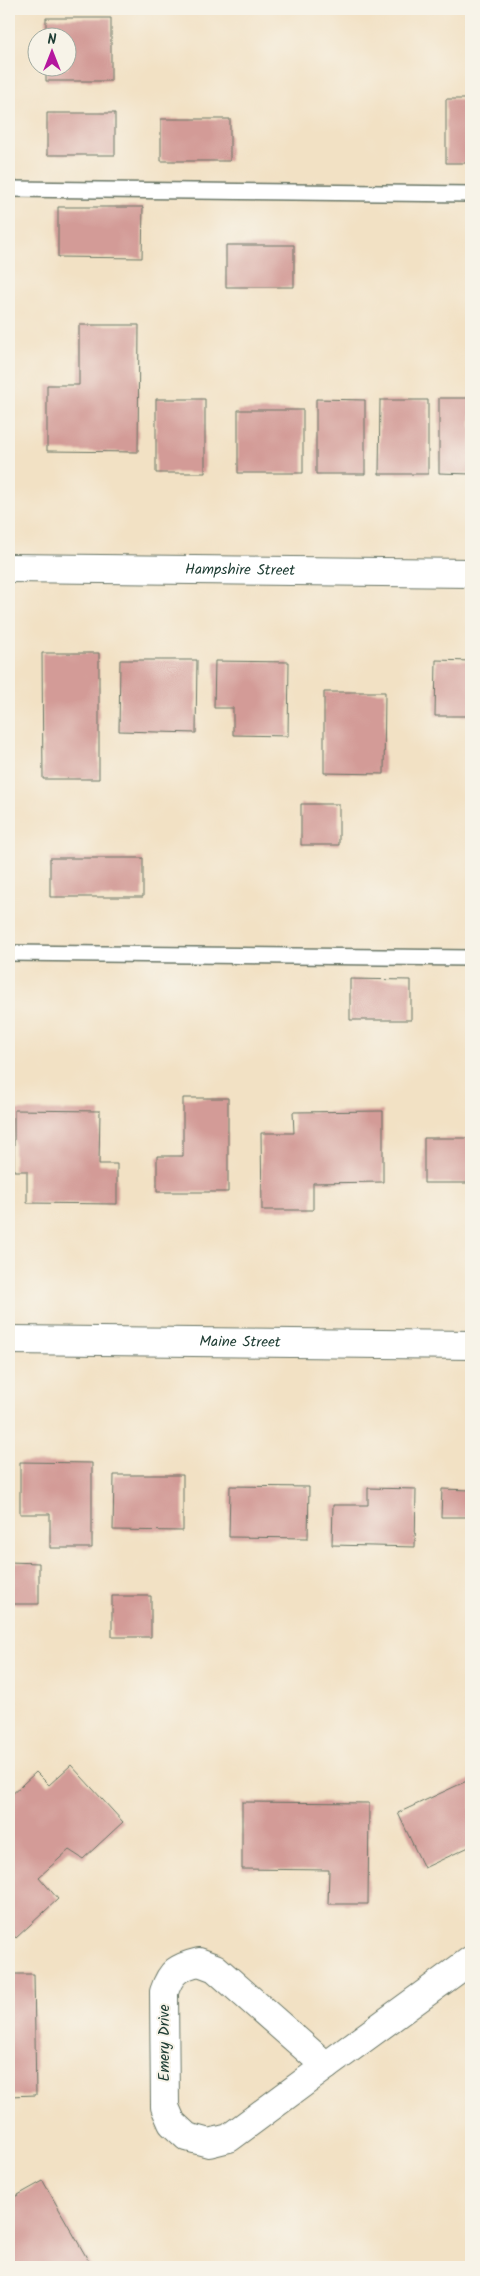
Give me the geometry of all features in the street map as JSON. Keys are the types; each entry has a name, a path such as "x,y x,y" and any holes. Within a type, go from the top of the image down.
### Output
{"street":[{"name":"Hampshire Street","path":"9,568 471,573"},
{"name":"Maine Street","path":"9,1340 471,1344"},
{"name":"Emery Drive","path":"326,2066 215,1968 199,1962 182,1966 169,1977 164,1992 165,2107 172,2123 187,2137 209,2143 229,2138 471,1960"}],"lane":[{"path":"9,189 471,194"},
{"path":"9,953 471,958"}],"building":[{"path":"46,18 111,18 111,81 46,81 46,78 78,78 78,28 46,28"},
{"path":"446,99 471,99 471,163 446,163"},
{"path":"47,113 115,113 115,155 47,155"},
{"path":"161,119 230,119 230,161 161,161"},
{"path":"58,207 143,207 142,258 58,257"},
{"path":"226,245 294,245 294,287 226,287"},
{"path":"79,325 139,325 138,452 47,451 47,385 79,385"},
{"path":"439,398 471,398 471,474 439,473"},
{"path":"156,399 205,399 205,473 156,473"},
{"path":"316,399 365,400 365,474 316,474"},
{"path":"380,400 428,400 428,474 379,474"},
{"path":"238,410 303,410 303,473 238,473"},
{"path":"42,653 99,653 99,779 43,779"},
{"path":"120,660 197,660 196,733 119,731"},
{"path":"436,660 471,661 471,716 435,716"},
{"path":"215,661 289,662 288,736 233,735 233,708 214,708"},
{"path":"324,692 385,692 384,774 324,773"},
{"path":"301,804 339,804 339,845 301,845"},
{"path":"50,858 143,858 143,897 50,897"},
{"path":"350,979 411,980 411,1020 350,1020"},
{"path":"183,1098 228,1098 228,1192 157,1192 157,1156 183,1156"},
{"path":"14,1110 100,1111 99,1164 117,1164 117,1204 27,1203 27,1171 14,1171"},
{"path":"383,1111 383,1182 313,1183 313,1210 262,1210 261,1133 294,1133 293,1112"},
{"path":"424,1138 471,1138 471,1183 424,1183"},
{"path":"20,1462 92,1463 92,1548 50,1548 50,1514 20,1514"},
{"path":"114,1475 183,1475 183,1531 113,1530"},
{"path":"230,1486 309,1487 308,1538 229,1537"},
{"path":"368,1488 416,1489 415,1547 332,1545 333,1505 368,1505"},
{"path":"442,1489 471,1490 471,1517 441,1517"},
{"path":"9,1562 39,1563 39,1604 9,1604"},
{"path":"112,1596 151,1596 151,1637 112,1637"},
{"path":"71,1765 123,1822 83,1859 69,1850 39,1877 58,1899 16,1938 9,1930 9,1797 36,1772 49,1785"},
{"path":"471,1779 471,1846 424,1868 398,1813"},
{"path":"242,1802 369,1803 368,1904 328,1904 329,1870 242,1869"},
{"path":"9,1974 34,1974 36,2095 9,2096"},
{"path":"43,2181 92,2267 9,2267 9,2200"}]}
